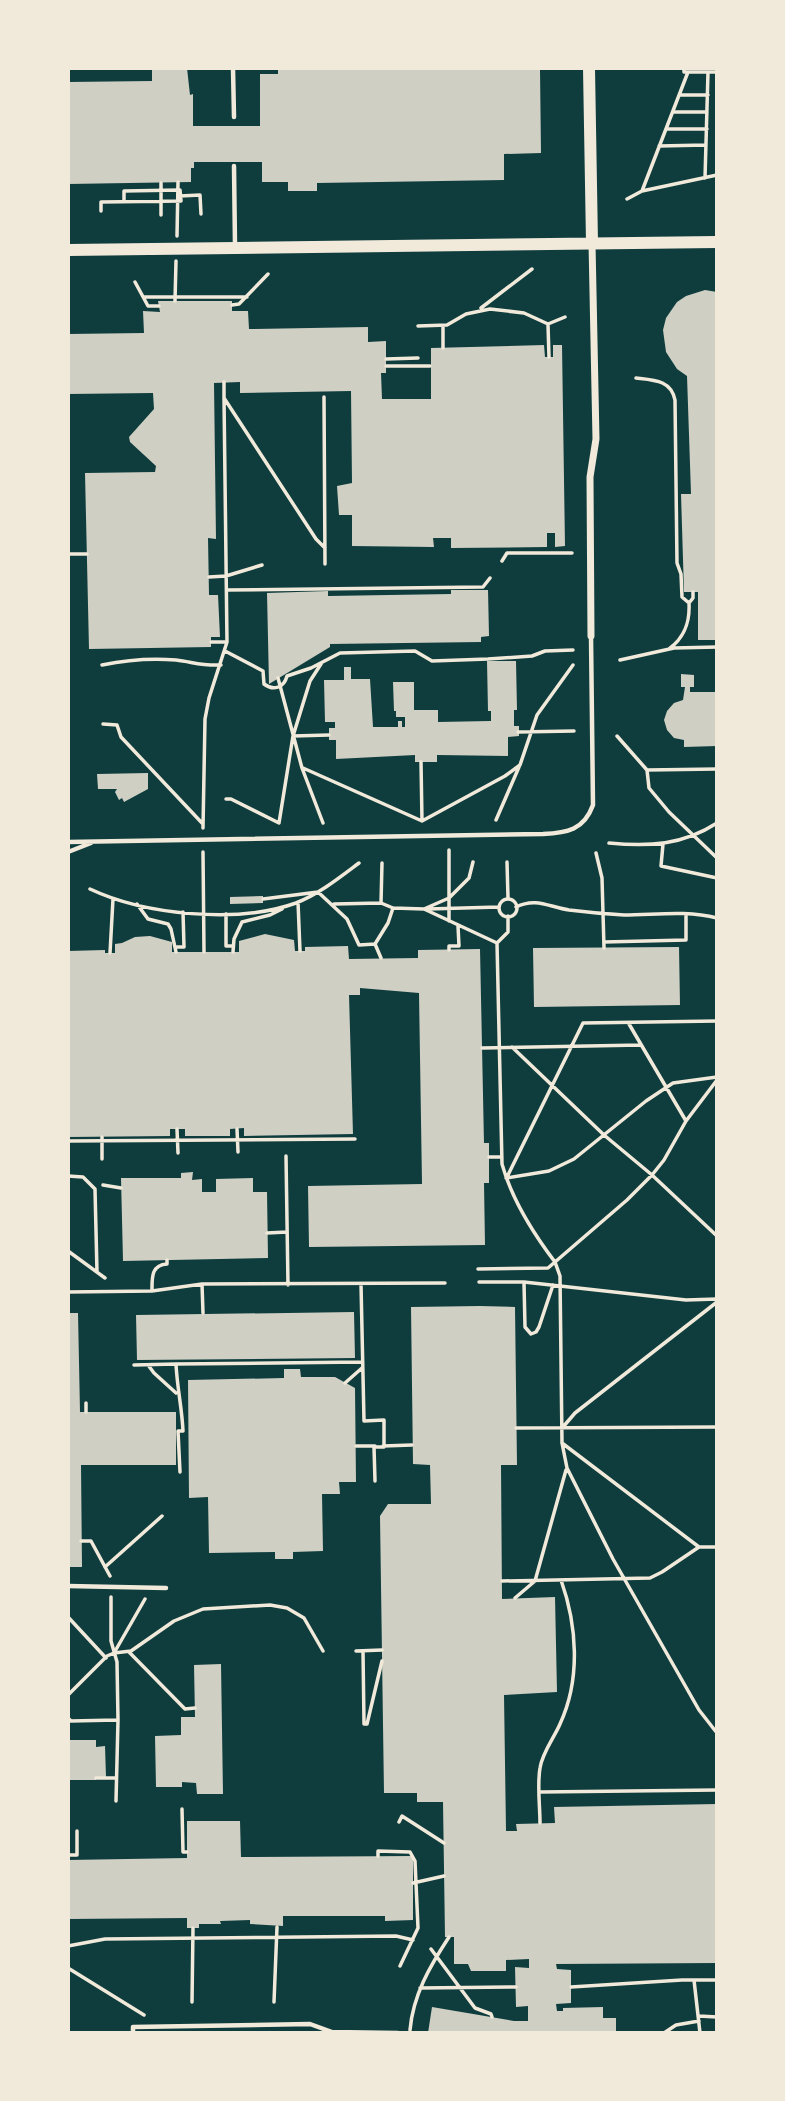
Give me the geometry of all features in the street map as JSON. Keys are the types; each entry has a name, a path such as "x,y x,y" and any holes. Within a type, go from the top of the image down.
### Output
{"main road":[{"path":"589,68 592,243"},
{"path":"68,250 717,242"}],"street":[{"path":"591,636 590,477 596,439 592,243"}],"lane":[{"path":"233,68 234,117"},
{"path":"234,166 235,247"},
{"path":"68,842 543,834 572,831 590,813 593,800 591,636"},
{"path":"68,852 94,842"},
{"path":"68,1586 166,1588"},
{"path":"133,2033 132,2027 310,2024 332,2032 398,2033"}],"path":[{"path":"684,68 684,72 717,72"},
{"path":"642,191 688,72"},
{"path":"705,177 708,72"},
{"path":"680,95 708,95"},
{"path":"673,112 707,112"},
{"path":"666,129 707,129"},
{"path":"659,146 706,145"},
{"path":"627,199 642,191 717,175"},
{"path":"161,183 161,215"},
{"path":"101,211 100,202 124,202 181,201 180,190 124,191 124,202"},
{"path":"180,196 200,195 201,214"},
{"path":"418,326 443,326 473,312 491,303 533,270"},
{"path":"232,305 239,304 268,274"},
{"path":"135,282 148,306 159,306"},
{"path":"144,298 247,297"},
{"path":"473,312 490,309 514,311 548,324 565,317"},
{"path":"548,324 549,357"},
{"path":"443,326 443,348"},
{"path":"386,359 418,358"},
{"path":"386,366 430,366"},
{"path":"636,378 664,383 674,394 677,563 681,574 682,597 689,603"},
{"path":"103,724 117,724 121,737 203,826 205,719 227,642 224,382"},
{"path":"324,397 325,564"},
{"path":"224,398 316,539 325,548"},
{"path":"502,561 507,553 572,553"},
{"path":"68,554 87,554"},
{"path":"209,577 226,576 262,565"},
{"path":"226,590 483,587 490,578"},
{"path":"669,649 676,644 687,626 693,592"},
{"path":"211,642 227,642"},
{"path":"620,660 669,649 717,647"},
{"path":"225,651 262,671 262,680 268,687 280,687 286,682 287,676 323,662 333,655 345,653 415,651 432,661 532,656 545,651 573,650"},
{"path":"102,665 124,661 174,660 200,666 221,665"},
{"path":"226,799 279,823 292,736 310,681 323,662"},
{"path":"496,820 520,765 537,715 573,665"},
{"path":"278,678 292,736 323,823"},
{"path":"519,732 574,731"},
{"path":"292,736 329,735"},
{"path":"617,736 647,770 649,788 669,812 717,858"},
{"path":"421,762 422,821"},
{"path":"422,821 505,776 520,765"},
{"path":"302,768 422,821"},
{"path":"647,770 717,769"},
{"path":"609,843 637,846 663,844 696,835 717,822"},
{"path":"663,844 662,866 717,878"},
{"path":"449,850 449,921"},
{"path":"203,852 204,952"},
{"path":"596,853 602,878 604,948"},
{"path":"424,909 449,898 469,878 472,862"},
{"path":"507,862 508,899"},
{"path":"233,952 237,929 242,922 270,915 318,892 359,863"},
{"path":"381,903 382,863"},
{"path":"90,889 138,904 204,914 253,913 290,905"},
{"path":"263,899 280,899 318,892 347,919 359,945 375,944"},
{"path":"110,953 114,898"},
{"path":"508,899 513,901 516,907 514,914 508,916 501,914 499,907 502,901 508,899"},
{"path":"298,902 300,951"},
{"path":"516,907 529,902 541,902 564,909 621,915 686,914 717,918"},
{"path":"333,904 381,903 393,908 424,909 499,907"},
{"path":"138,904 148,919 168,924 176,950 184,947 183,912"},
{"path":"375,944 388,923 393,908"},
{"path":"424,909 497,943"},
{"path":"226,914 226,946 234,946"},
{"path":"604,942 686,940 686,914"},
{"path":"508,916 508,932 497,943 502,1157 506,1178 538,1240 555,1262 560,1276 562,1443 567,1468 624,1579 699,1710 717,1733"},
{"path":"449,950 449,946 459,946 458,926"},
{"path":"375,944 381,958"},
{"path":"506,1178 583,1023 717,1021"},
{"path":"628,1023 686,1121"},
{"path":"482,1048 641,1045"},
{"path":"512,1047 604,1135 652,1175 717,1236"},
{"path":"506,1178 549,1171 562,1166 666,1086 684,1080 717,1078"},
{"path":"478,1269 548,1268 652,1175 717,1078"},
{"path":"177,1129 178,1153"},
{"path":"237,1129 238,1152"},
{"path":"68,1141 333,1137 355,1139"},
{"path":"102,1139 102,1159"},
{"path":"286,1156 288,1284"},
{"path":"489,1157 502,1157"},
{"path":"68,1175 83,1177 95,1189 96,1272"},
{"path":"103,1185 121,1188"},
{"path":"267,1233 287,1231"},
{"path":"68,1251 105,1278"},
{"path":"152,1291 153,1273 159,1265 167,1264 167,1260"},
{"path":"479,1282 524,1282 717,1301"},
{"path":"524,1282 524,1328 531,1334 539,1327 553,1285"},
{"path":"202,1283 203,1313"},
{"path":"68,1292 152,1291 202,1283 445,1283"},
{"path":"361,1284 364,1421 384,1420 384,1447 374,1447 375,1481"},
{"path":"562,1428 575,1413 717,1301"},
{"path":"176,1364 183,1431 178,1431 180,1472"},
{"path":"134,1365 362,1365"},
{"path":"148,1365 178,1395"},
{"path":"345,1383 362,1365"},
{"path":"86,1404 86,1412"},
{"path":"516,1428 717,1427"},
{"path":"562,1443 699,1547"},
{"path":"356,1446 412,1445"},
{"path":"515,1598 535,1581 567,1468"},
{"path":"105,1567 162,1516"},
{"path":"81,1541 91,1541 111,1579"},
{"path":"502,1581 650,1578 699,1547 717,1547"},
{"path":"540,1823 540,1768 566,1709 573,1675 574,1637 561,1580"},
{"path":"114,1653 151,1588"},
{"path":"111,1597 111,1641 117,1662 116,1801"},
{"path":"68,1695 106,1658 114,1653 129,1652 174,1621 203,1609 270,1605 286,1608 304,1618 323,1651"},
{"path":"68,1617 106,1658"},
{"path":"356,1651 382,1650"},
{"path":"363,1651 364,1724 367,1724 382,1661"},
{"path":"129,1652 185,1709 195,1709"},
{"path":"68,1718 71,1721 118,1720"},
{"path":"96,1779 115,1779"},
{"path":"540,1792 717,1790"},
{"path":"182,1809 183,1852 187,1852"},
{"path":"399,1822 402,1816 444,1843"},
{"path":"68,1855 77,1855 78,1830"},
{"path":"378,1856 378,1851 410,1852 414,1856 418,1928 400,1966"},
{"path":"412,1883 444,1876"},
{"path":"274,2002 276,1927"},
{"path":"192,2002 193,1928"},
{"path":"68,1946 105,1939 193,1937 396,1936 413,1940"},
{"path":"410,2033 419,1988 449,1937"},
{"path":"431,1948 475,2008 491,2014 492,2017"},
{"path":"68,1968 146,2016"},
{"path":"694,1980 700,2033"},
{"path":"571,1987 717,1980"},
{"path":"419,1988 516,1987"},
{"path":"664,2033 676,2025 717,2017"}],"building":[{"path":"152,68 187,68 190,95 193,94 193,126 260,126 260,74 278,74 278,68 540,70 541,153 504,154 504,180 317,183 317,191 288,191 288,182 262,182 262,162 194,162 191,182 68,184 68,82 152,81"},
{"path":"705,290 717,292 717,640 698,640 698,592 684,592 681,494 691,494 687,376 677,369 666,352 663,330 666,318 677,302"},
{"path":"158,301 232,301 232,311 248,311 249,329 368,327 368,342 386,341 386,373 381,373 382,399 431,399 431,348 544,345 545,357 553,357 553,345 562,345 565,546 555,547 555,533 547,533 547,547 451,548 451,538 433,538 434,547 352,546 352,515 339,515 337,486 352,483 351,391 240,393 240,382 214,383 216,539 208,538 209,595 218,595 220,637 211,637 211,647 89,649 85,473 155,472 156,466 130,442 129,437 154,409 153,393 68,394 68,334 144,333 143,311 160,312"},
{"path":"451,590 488,590 489,636 481,637 481,642 330,644 330,647 269,684 267,593 328,591 328,596 451,594"},
{"path":"487,661 516,661 517,710 514,710 514,726 519,726 519,736 508,737 508,756 437,755 437,762 415,762 415,755 336,759 336,740 329,740 329,728 335,728 335,722 325,722 324,680 344,680 344,667 351,667 351,679 370,679 373,727 398,727 398,721 402,721 402,727 405,727 405,717 396,717 394,711 393,682 414,682 414,710 438,710 438,722 491,721 491,711 488,711"},
{"path":"681,674 694,675 694,687 690,687 690,692 717,692 717,746 684,747 684,740 674,738 667,730 664,720 667,711 674,703 683,700 685,687 681,687"},
{"path":"148,773 148,789 124,802 122,798 119,800 115,792 117,789 98,789 97,774"},
{"path":"263,896 263,903 230,904 230,897"},
{"path":"265,934 294,940 295,951 305,951 305,947 348,946 349,959 418,958 418,950 480,949 484,1143 489,1143 489,1183 484,1183 485,1245 309,1247 308,1186 422,1184 419,993 360,988 360,995 349,995 353,1134 244,1136 244,1128 230,1129 230,1136 185,1136 185,1129 170,1129 170,1136 68,1137 68,951 105,950 105,953 115,953 115,944 135,937 150,936 172,942 172,952 239,952 239,941"},
{"path":"679,947 680,1005 534,1007 533,948"},
{"path":"193,1172 192,1180 202,1179 202,1192 216,1192 216,1179 253,1178 253,1192 267,1192 268,1258 123,1261 121,1178 181,1178 181,1173"},
{"path":"411,1307 515,1307 517,1465 501,1465 502,1599 555,1597 557,1692 504,1695 506,1831 517,1831 516,1824 555,1823 554,1807 717,1804 717,1963 556,1964 557,1969 571,1970 571,2003 556,2004 557,2011 563,2011 563,2008 603,2007 603,2018 616,2018 616,2033 428,2033 432,2007 528,2021 528,2006 516,2007 515,1967 529,1968 529,1959 506,1960 506,1971 471,1971 468,1964 454,1964 454,1937 445,1937 443,1802 417,1802 417,1793 384,1793 380,1516 388,1504 431,1504 430,1465 413,1464"},
{"path":"354,1312 355,1358 137,1360 136,1315"},
{"path":"68,1313 78,1313 80,1412 176,1412 176,1465 81,1465 82,1567 68,1567"},
{"path":"284,1369 300,1369 301,1377 335,1377 355,1388 356,1482 339,1482 340,1494 322,1494 323,1551 293,1552 293,1559 275,1559 275,1552 209,1553 208,1497 189,1498 188,1380 284,1378"},
{"path":"221,1664 223,1794 197,1794 196,1783 182,1782 182,1787 156,1787 155,1736 181,1735 181,1717 195,1717 194,1665"},
{"path":"68,1740 96,1740 96,1747 105,1746 106,1777 96,1777 96,1780 68,1780"},
{"path":"187,1821 240,1821 241,1857 413,1856 413,1920 385,1921 385,1916 283,1916 283,1926 250,1924 250,1920 220,1921 221,1924 199,1924 199,1928 187,1928 187,1918 68,1919 68,1860 187,1858"}]}
